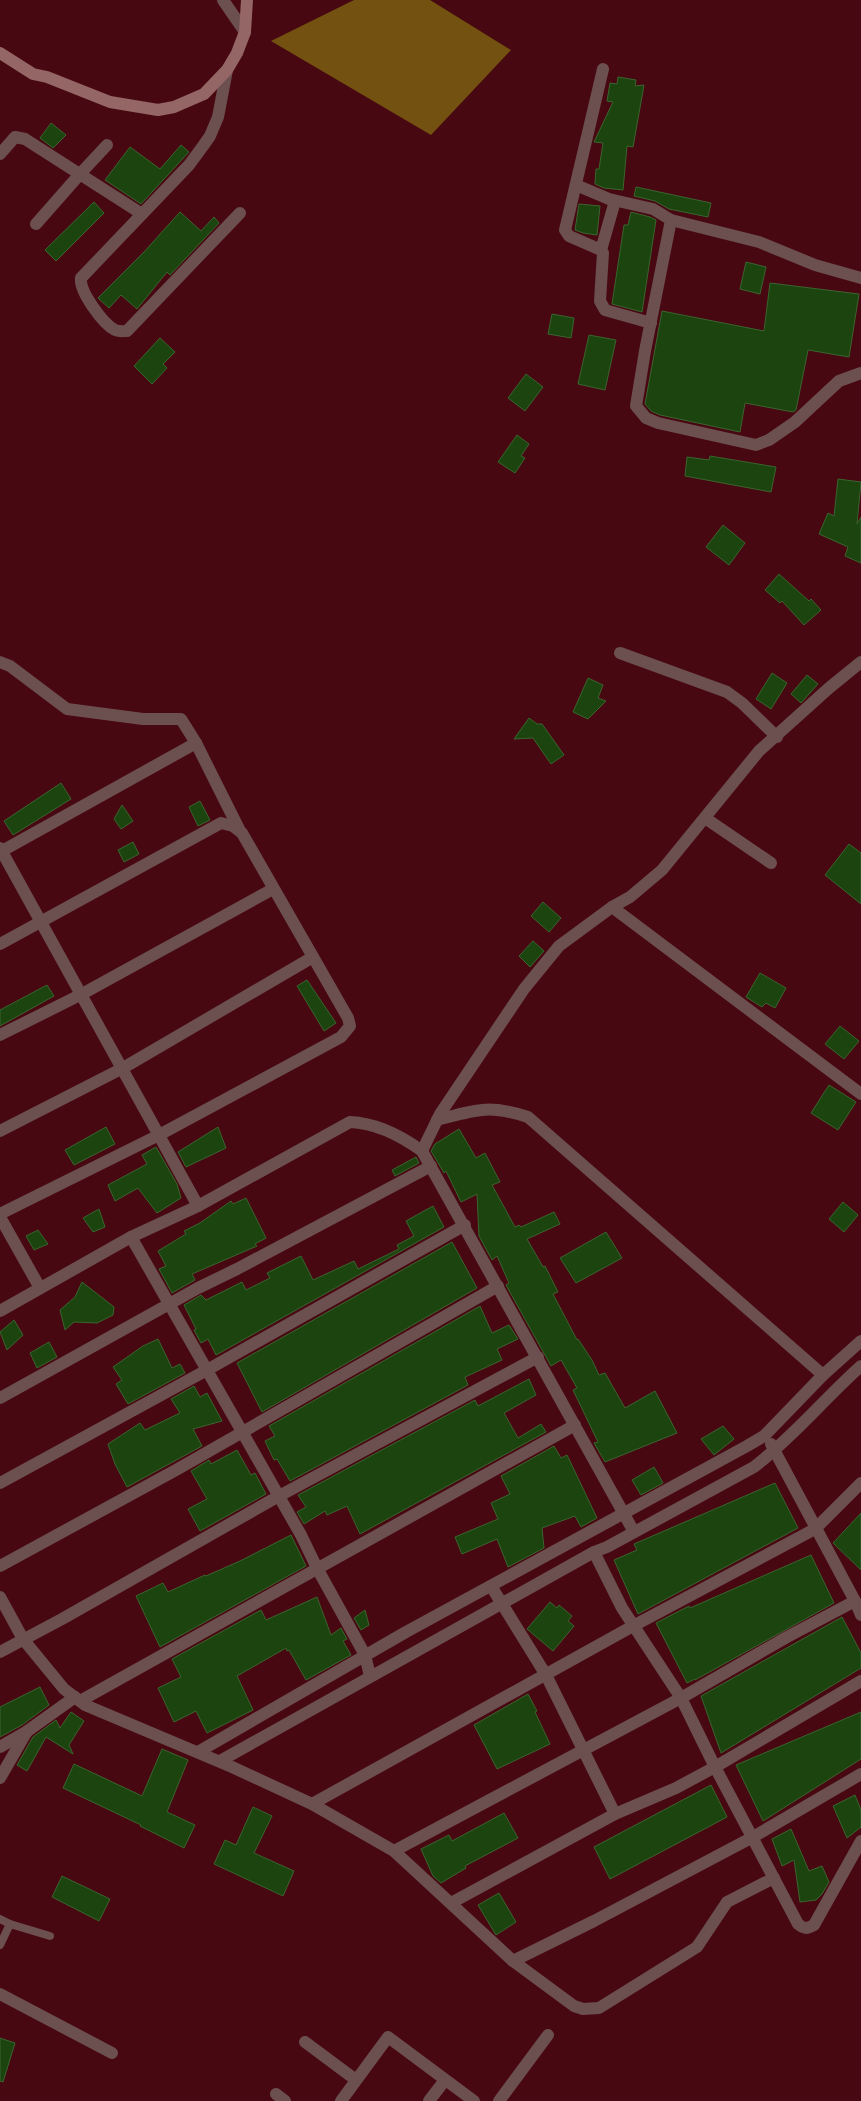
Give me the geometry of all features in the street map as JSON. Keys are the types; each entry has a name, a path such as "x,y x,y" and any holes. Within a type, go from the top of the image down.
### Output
{"main road":[{"path":"0,53 33,74 47,77 110,102 158,110 174,107 204,94 227,70 237,53 245,32 247,0"}],"street":[{"path":"223,0 245,32"},
{"path":"601,250 566,234 565,230 603,69"},
{"path":"227,70 218,117 210,136 189,165 82,278 80,284 86,297 112,328 118,332 127,330 240,213"},
{"path":"0,154 15,137 25,139 142,214"},
{"path":"36,224 107,145"},
{"path":"576,186 615,200 653,210 671,220 758,242 815,265 861,278"},
{"path":"615,200 601,250 600,301 605,310 650,323"},
{"path":"671,220 650,323 636,406 646,418 658,423 756,445 769,440 795,422 839,381 861,373"},
{"path":"620,653 727,692 742,703 777,737"},
{"path":"0,662 10,666 67,709 143,719 181,718 273,889 348,1018 350,1026 341,1037 159,1135 0,1215 40,1288"},
{"path":"422,1151 437,1120 524,989 559,946 612,907 630,897 662,870 759,751 861,662"},
{"path":"196,743 1,851 42,920 198,1206"},
{"path":"705,818 770,863"},
{"path":"0,944 220,823 233,826 242,833"},
{"path":"0,1035 82,994 273,889"},
{"path":"612,907 861,1094"},
{"path":"0,1131 122,1068 313,957"},
{"path":"437,1120 478,1109 504,1109 528,1117 823,1375"},
{"path":"0,1311 131,1237 198,1206 350,1122 366,1122 406,1139 422,1151 465,1225 634,1532"},
{"path":"0,1398 198,1288 246,1265 430,1166"},
{"path":"0,1483 207,1370 465,1225"},
{"path":"131,1237 279,1496 365,1655 370,1676"},
{"path":"0,1566 243,1433 498,1286"},
{"path":"198,1752 365,1655 764,1436 823,1375 861,1341"},
{"path":"0,1652 279,1496 538,1357"},
{"path":"220,1761 594,1552 754,1467 776,1451 861,1366"},
{"path":"0,1747 77,1699 575,1425"},
{"path":"764,1436 776,1451 787,1478 861,1615"},
{"path":"312,1804 633,1626 815,1529 861,1483"},
{"path":"594,1552 622,1608 681,1698 714,1767 798,1924 803,1928 814,1925 861,1841"},
{"path":"491,1586 546,1675 615,1814"},
{"path":"0,1597 23,1639 64,1689 85,1705 220,1761 312,1804 394,1851 513,1960 574,2006 583,2009 599,2008 697,1948 727,1902 774,1878"},
{"path":"394,1851 681,1698 787,1637 855,1601"},
{"path":"452,1903 615,1814 676,1788 861,1681"},
{"path":"0,1778 26,1732"},
{"path":"513,1960 594,1921 752,1837 861,1774"},
{"path":"0,1994 112,2053"},
{"path":"499,2101 548,2035"},
{"path":"341,2101 388,2037 474,2101"},
{"path":"305,2042 356,2080"},
{"path":"429,2101 445,2080"}],"lane":[{"path":"0,1919 10,1924 50,1936"},
{"path":"0,1945 10,1924"}],"shaded area":[{"path":"354,0 430,0 511,50 431,135 271,41"}],"building":[{"path":"618,77 636,80 635,86 644,85 633,147 627,146 623,190 604,188 595,184 596,169 599,169 603,143 594,142 613,102 607,101 610,83 617,84"},
{"path":"51,123 66,135 53,148 40,138"},
{"path":"181,145 189,152 141,204 105,180 130,147 160,169"},
{"path":"636,187 711,203 708,217 669,209 655,201 634,196"},
{"path":"94,202 104,213 56,261 45,250"},
{"path":"579,204 600,206 597,235 575,230"},
{"path":"180,212 201,231 214,217 219,223 170,275 167,272 137,309 121,295 109,308 98,298 144,252"},
{"path":"631,212 656,220 642,312 612,304 624,225 628,225"},
{"path":"746,262 766,267 760,294 740,289"},
{"path":"770,283 859,294 849,357 808,350 796,410 793,412 745,403 740,432 660,415 651,411 645,404 662,311 764,331"},
{"path":"552,314 574,318 571,338 548,334"},
{"path":"589,335 616,340 605,390 578,384"},
{"path":"160,338 175,352 163,364 167,368 152,384 134,366"},
{"path":"526,374 543,387 525,411 508,398"},
{"path":"517,435 529,444 521,456 525,458 515,473 498,462"},
{"path":"710,456 776,467 771,492 685,476 687,457 709,460"},
{"path":"838,479 861,482 857,524 861,517 861,563 845,556 848,547 819,534 828,513 834,516"},
{"path":"723,525 745,543 729,565 706,547"},
{"path":"779,574 809,601 811,599 821,610 804,625 782,601 780,603 765,590"},
{"path":"772,673 787,683 771,709 756,699"},
{"path":"807,675 818,684 801,703 791,694"},
{"path":"588,678 603,685 598,698 606,701 588,719 573,712"},
{"path":"529,718 537,724 542,724 564,755 551,764 533,738 514,739"},
{"path":"61,783 71,799 13,835 4,821"},
{"path":"200,801 210,820 198,826 189,807"},
{"path":"122,805 133,821 121,829 114,819"},
{"path":"133,842 139,854 124,862 118,850"},
{"path":"849,844 861,853 861,904 825,875"},
{"path":"543,902 561,918 549,932 531,916"},
{"path":"533,941 544,951 530,967 519,956"},
{"path":"760,973 786,988 775,1008 766,1003 762,1007 746,997"},
{"path":"307,980 336,1023 324,1031 297,986"},
{"path":"47,985 54,996 0,1026 0,1010"},
{"path":"840,1026 859,1041 844,1059 825,1044"},
{"path":"829,1085 856,1102 838,1130 811,1113"},
{"path":"106,1127 115,1144 74,1165 65,1150"},
{"path":"218,1127 226,1148 186,1167 178,1152"},
{"path":"459,1129 476,1158 485,1153 500,1182 492,1185 515,1227 519,1225 521,1227 554,1212 560,1224 527,1239 543,1267 545,1266 558,1292 553,1294 577,1340 592,1360 599,1375 605,1373 625,1408 655,1391 677,1433 605,1462 594,1443 598,1442 573,1390 577,1388 561,1360 551,1366 506,1285 509,1283 497,1256 492,1260 479,1236 477,1194 461,1202 446,1171 444,1173 431,1151 435,1144"},
{"path":"156,1147 177,1184 181,1198 157,1213 138,1188 115,1201 108,1185 147,1164 142,1155"},
{"path":"416,1157 419,1163 395,1176 392,1170"},
{"path":"246,1198 266,1238 255,1244 257,1246 192,1274 195,1280 172,1293 159,1269 166,1266 158,1251 186,1234 184,1231 200,1223 231,1201 233,1204"},
{"path":"843,1202 858,1215 844,1232 829,1219"},
{"path":"433,1206 444,1227 216,1355 208,1339 201,1343 184,1305 201,1295 206,1300 242,1282 246,1290 270,1278 267,1273 301,1256 313,1280 354,1261 358,1269 399,1249 397,1245 414,1236 406,1221"},
{"path":"99,1209 105,1227 93,1232 83,1218"},
{"path":"38,1230 48,1244 34,1250 26,1236"},
{"path":"606,1232 622,1258 576,1283 560,1258"},
{"path":"452,1242 477,1288 262,1412 237,1363"},
{"path":"82,1282 114,1307 113,1315 97,1323 74,1322 65,1330 60,1310 75,1297"},
{"path":"480,1306 492,1333 509,1325 518,1339 497,1349 502,1360 465,1377 468,1385 290,1481 277,1459 274,1460 265,1441 275,1436 269,1426"},
{"path":"14,1320 23,1335 7,1350 0,1332"},
{"path":"158,1339 172,1368 180,1364 185,1373 128,1404 116,1384 122,1380 113,1367 143,1346"},
{"path":"49,1342 57,1357 37,1368 30,1353"},
{"path":"529,1379 536,1395 504,1413 518,1438 541,1424 546,1432 360,1534 347,1506 327,1515 325,1511 304,1524 297,1512 306,1507 298,1495 475,1400 478,1406"},
{"path":"194,1386 200,1397 207,1393 222,1421 193,1429 202,1446 127,1487 115,1464 108,1444 140,1423 145,1430 180,1413 171,1399"},
{"path":"723,1426 734,1439 714,1455 701,1439"},
{"path":"554,1446 561,1458 567,1455 597,1518 581,1527 575,1516 542,1528 544,1548 508,1567 497,1539 462,1554 455,1537 498,1519 491,1503 510,1494 501,1476"},
{"path":"237,1450 251,1475 255,1473 266,1494 200,1531 188,1509 207,1499 191,1471 209,1460 211,1464"},
{"path":"654,1467 663,1483 641,1495 632,1480"},
{"path":"775,1483 798,1528 638,1614 614,1560 637,1550 634,1544"},
{"path":"861,1513 861,1570 833,1543"},
{"path":"291,1535 306,1566 160,1647 136,1596 163,1583 168,1592 240,1561"},
{"path":"811,1555 834,1603 687,1683 656,1623 689,1606 690,1608"},
{"path":"317,1597 331,1635 341,1628 347,1639 343,1641 351,1655 306,1680 286,1648 237,1676 253,1710 207,1733 196,1711 174,1722 158,1688 181,1677 172,1659 261,1610 266,1620"},
{"path":"550,1602 557,1608 559,1605 572,1616 568,1621 574,1626 553,1651 527,1629"},
{"path":"365,1610 369,1625 361,1630 354,1618"},
{"path":"842,1617 861,1653 861,1668 721,1753 701,1696"},
{"path":"40,1687 49,1705 22,1725 0,1737 0,1707"},
{"path":"528,1694 550,1744 497,1769 474,1725"},
{"path":"71,1712 84,1721 69,1745 73,1754 46,1737 27,1771 17,1765 33,1737 56,1720 60,1728"},
{"path":"861,1712 861,1759 763,1821 736,1765"},
{"path":"162,1749 188,1760 167,1812 195,1825 184,1848 141,1825 63,1788 74,1764 142,1796"},
{"path":"711,1785 727,1817 610,1879 594,1847"},
{"path":"855,1795 861,1810 861,1827 847,1838 833,1806"},
{"path":"253,1807 272,1816 254,1853 294,1871 283,1896 214,1864 225,1840 236,1845"},
{"path":"504,1813 518,1838 465,1866 466,1868 441,1883 433,1876 421,1849 449,1835 452,1841"},
{"path":"791,1829 809,1871 822,1866 829,1882 816,1900 800,1902 794,1860 782,1866 772,1839"},
{"path":"62,1876 110,1899 99,1921 52,1897"},
{"path":"499,1893 516,1922 496,1935 478,1905"},
{"path":"0,2038 15,2043 3,2082 0,2081"}]}
